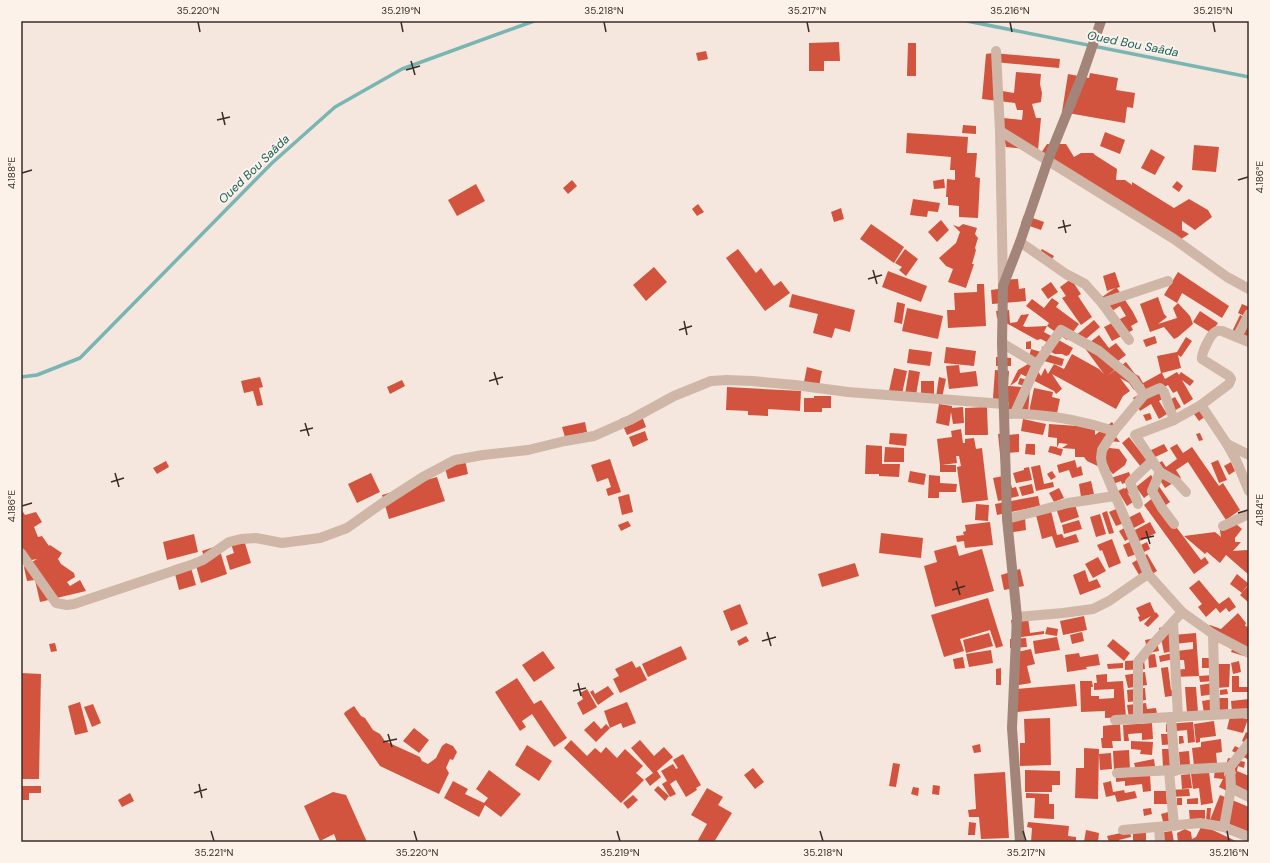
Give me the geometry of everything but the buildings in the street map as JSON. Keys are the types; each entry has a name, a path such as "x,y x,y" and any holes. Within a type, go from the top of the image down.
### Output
{"main road":[{"path":"1020,842 1012,728 1017,617 1007,519 1008,411 1002,343 1003,286 1020,242 1048,160 1082,76 1101,21"}],"street":[{"path":"996,52 1000,131 1003,286"},
{"path":"1000,131 1174,239 1227,277 1249,289"},
{"path":"1020,242 1066,274 1085,284 1102,303 1128,340"},
{"path":"1102,303 1168,281"},
{"path":"1237,336 1249,314"},
{"path":"1008,411 1037,364 1061,330 1099,351 1133,379 1144,395"},
{"path":"1186,492 1176,482 1160,472 1135,435 1174,420 1225,388 1231,380 1229,376 1202,359 1201,356 1215,332 1222,332 1237,336 1249,342"},
{"path":"1002,343 1037,364"},
{"path":"21,553 56,603 67,605 74,604 191,565 202,560 229,542 241,539 256,538 282,543 320,538 347,528 423,477 455,460 483,454 528,450 594,436 630,420 674,396 711,380 752,381 795,385 1053,416 1094,424 1114,431"},
{"path":"1174,420 1164,392 1160,388 1144,395 1114,431 1102,450 1102,464 1148,574 1182,612 1213,634 1249,653"},
{"path":"1200,405 1227,444 1236,460 1249,491"},
{"path":"1227,444 1249,455"},
{"path":"1138,504 1130,482 1152,461"},
{"path":"1160,472 1152,491 1174,524"},
{"path":"1007,519 1068,504 1115,496"},
{"path":"1223,526 1249,514"},
{"path":"1017,617 1063,614 1093,609 1109,602 1148,574"},
{"path":"1138,720 1138,662 1152,644 1182,612"},
{"path":"1172,622 1174,717 1172,771 1174,826"},
{"path":"1213,634 1215,714"},
{"path":"1115,720 1249,713"},
{"path":"1224,827 1231,788 1230,767 1249,743"},
{"path":"1117,773 1230,767"},
{"path":"1231,788 1249,797"},
{"path":"1123,830 1159,828 1200,823 1224,827 1249,837"},
{"path":"1159,828 1160,842"}],"waterway":[{"name":"Oued Bou Saâda","path":"21,377 37,375 80,358 272,163 335,107 402,69 534,21"},
{"name":"Oued Bou Saâda","path":"967,21 1249,77"}]}
